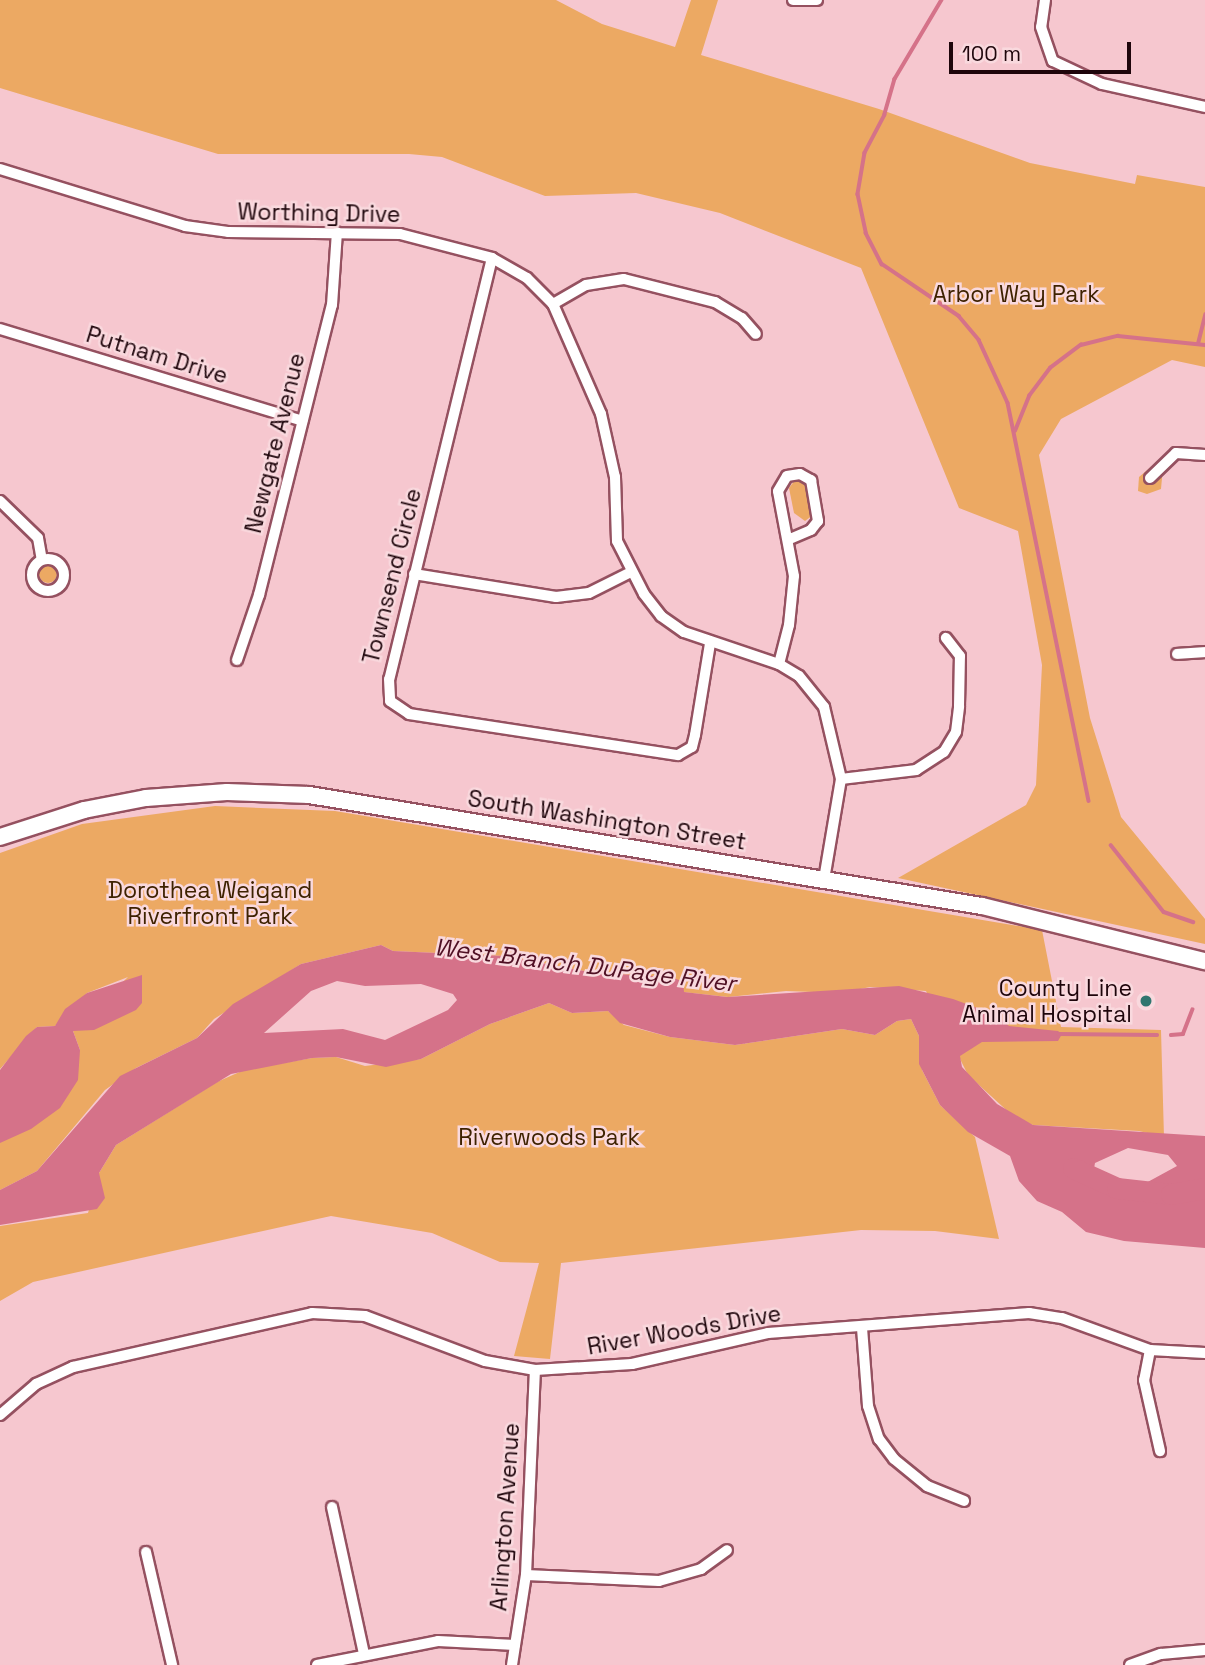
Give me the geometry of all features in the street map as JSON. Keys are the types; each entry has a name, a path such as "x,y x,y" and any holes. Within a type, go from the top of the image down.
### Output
{"main road":[{"name":"South Washington Street","path":"0,837 84,810 146,798 268,792 357,802 982,906 1205,961"}],"street":[{"path":"793,0 817,0"},
{"path":"1045,0 1041,27 1053,61 1102,84 1205,107"},
{"name":"Worthing Drive","path":"0,169 185,226 228,232 400,234 492,258 527,278 553,304 608,434 617,541 629,573 661,616 710,643 779,664 806,682 824,707 841,779 824,879"},
{"name":"Newgate Avenue","path":"237,660 256,607 332,305 337,232"},
{"name":"Townsend Circle","path":"492,258 387,690 394,707 409,714 678,755 692,747 710,643"},
{"path":"553,304 586,285 624,279 715,302 742,318 757,334"},
{"name":"Putnam Drive","path":"0,329 302,421"},
{"path":"1150,478 1176,453 1205,455"},
{"path":"779,664 794,595 790,538 778,491 788,477 800,474 811,480 818,520 811,530 790,538"},
{"path":"0,501 38,538 42,559"},
{"path":"414,574 556,597 589,593 629,573"},
{"path":"841,779 916,770 944,752 956,732 960,706 960,656 946,638"},
{"path":"1177,654 1205,653"},
{"name":"River Woods Drive","path":"0,1415 36,1384 73,1367 312,1313 365,1316 485,1360 535,1370 632,1364 768,1334 985,1316 1046,1315 1150,1350 1205,1353"},
{"path":"862,1328 868,1406 879,1439 894,1459 927,1486 964,1501"},
{"path":"1150,1350 1144,1380 1160,1451"},
{"name":"Arlington Avenue","path":"512,1665 526,1575 535,1370"},
{"path":"332,1507 364,1654"},
{"path":"526,1575 659,1581 701,1569 727,1550"},
{"path":"146,1552 172,1665"},
{"path":"317,1665 438,1641 515,1645"},
{"path":"1130,1665 1161,1654 1205,1650"}],"green space":[{"name":"Arbor Way Park","path":"0,0 556,0 602,24 675,47 691,0 718,0 701,55 879,109 1030,163 1135,184 1137,175 1205,187 1205,367 1172,360 1061,419 1039,455 1090,718 1121,817 1205,919 1205,944 898,878 1026,805 1036,785 1042,665 1018,531 959,508 861,268 720,213 636,193 545,196 442,157 409,154 218,154 0,88"},
{"path":"1164,456 1161,489 1147,494 1138,491 1139,477"},
{"path":"795,480 802,481 809,491 813,515 805,521 794,513 789,488"},
{"path":"48,565 54,568 57,574 54,580 48,583 42,580 39,574 42,568"},
{"name":"Dorothea Weigand Riverfront Park","path":"215,806 335,811 1042,930 1061,1027 1161,1030 1164,1137 1139,1131 1033,1125 1014,1117 968,1075 926,991 870,987 841,993 786,991 728,997 683,992 672,977 595,973 504,956 393,951 381,945 301,964 214,1019 197,1038 136,1068 105,1090 37,1171 0,1190 0,1142 80,1050 73,1031 128,977 87,993 55,1026 37,1027 0,1069 0,853 82,824"},
{"name":"Riverwoods Park","path":"549,1003 572,1013 608,1011 624,1025 670,1037 735,1045 842,1029 875,1035 897,1021 911,1019 919,1036 922,1070 940,1105 975,1137 999,1239 935,1231 861,1230 561,1263 550,1359 514,1356 539,1263 500,1262 432,1233 331,1216 33,1282 0,1301 0,1226 88,1213 99,1173 116,1145 217,1082 244,1070 312,1058 336,1057 365,1066 421,1059 490,1024"}],"shaded area":[{"path":"381,945 393,951 504,956 595,973 672,977 683,982 684,992 727,997 899,986 953,999 996,1015 1009,1026 1058,1031 1062,1034 1058,1041 982,1042 960,1056 962,1067 997,1104 1033,1125 1205,1136 1205,1248 1124,1241 1086,1232 1062,1212 1037,1201 1019,1181 1010,1156 968,1132 940,1105 919,1064 919,1036 911,1019 897,1021 875,1035 842,1029 735,1045 670,1037 620,1023 608,1011 572,1013 549,1003 490,1024 421,1059 386,1067 336,1057 312,1058 231,1074 116,1145 99,1173 105,1198 97,1209 0,1225 0,1190 37,1171 120,1076 197,1038 233,1004 301,964","holes":["337,981 365,986 421,984 453,994 457,1000 448,1010 385,1040 343,1029 264,1033 311,991","1128,1148 1168,1155 1177,1166 1133,1190 1112,1188 1097,1179 1093,1174 1095,1163"]},
{"path":"142,975 142,1003 136,1010 94,1030 73,1031 80,1050 78,1080 60,1108 31,1129 0,1143 0,1070 26,1036 37,1027 55,1026 65,1009 87,993"}],"waterway":[{"path":"942,0 895,79 885,115 865,153 858,194 866,233 882,264 959,316 979,340 1008,403 1089,801"},
{"path":"1198,344 1205,315"},
{"path":"1015,431 1029,396 1050,368 1081,345 1118,336 1205,345"},
{"path":"1111,845 1164,912 1193,922"},
{"path":"1171,1035 1183,1034 1192,1010"},
{"path":"1058,1034 1157,1035"},
{"name":"West Branch DuPage River","path":"1073,1168 1117,1188 1171,1194 1205,1188"}],"place":[{"name":"County Line Animal Hospital","path":"1146,1001"}]}
